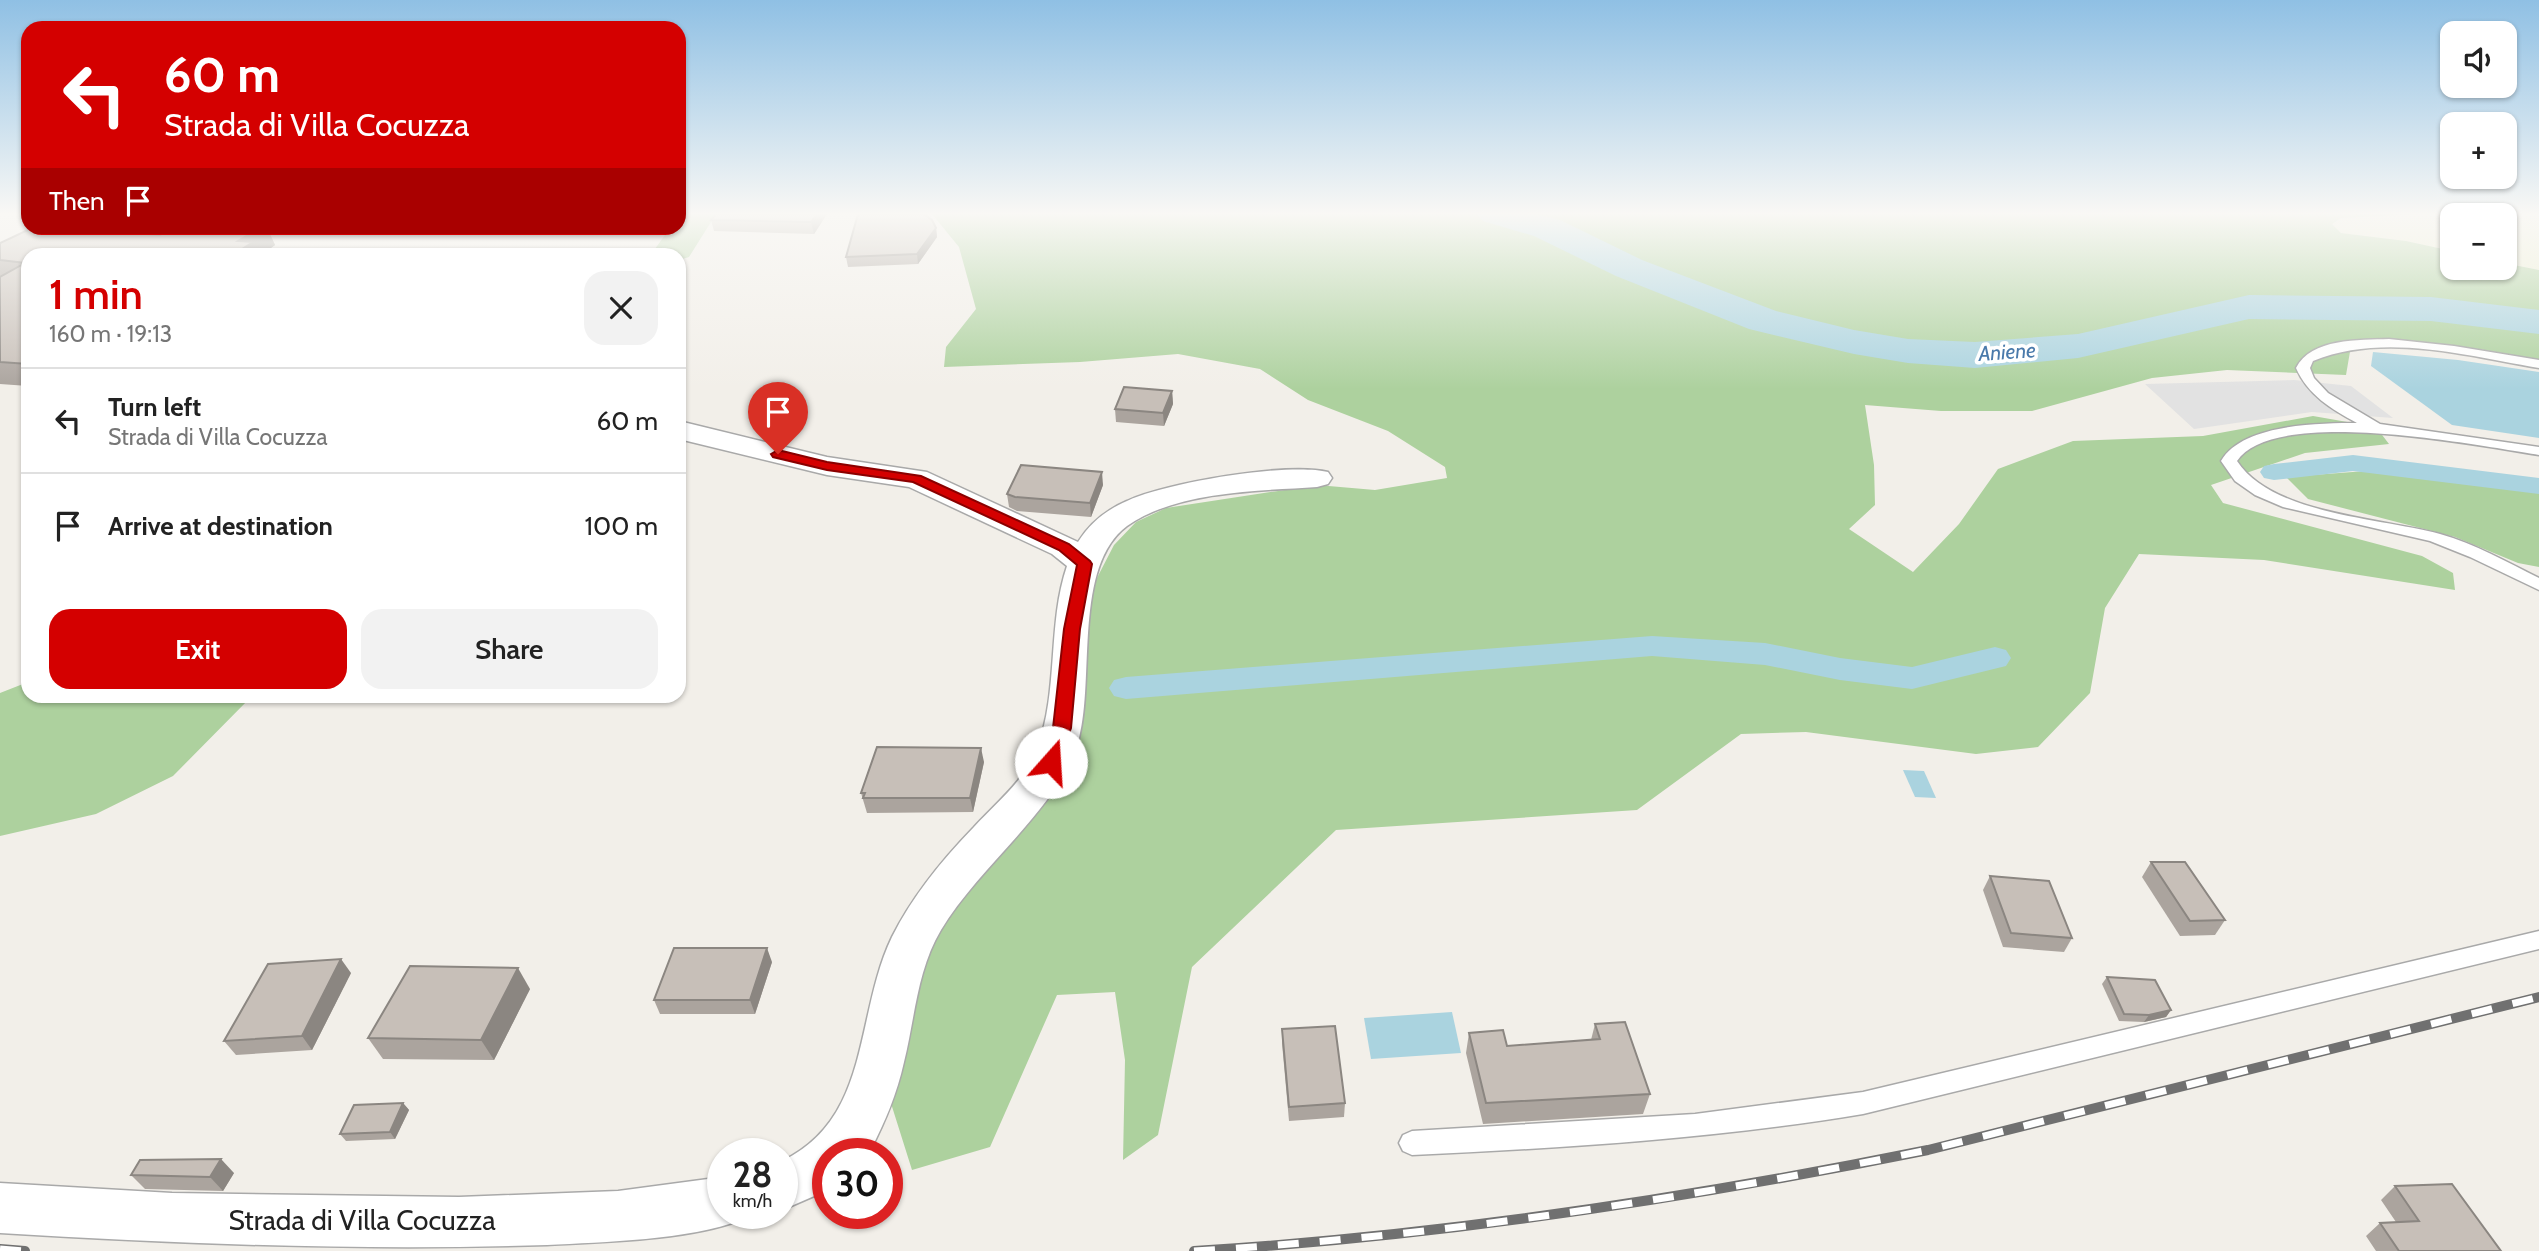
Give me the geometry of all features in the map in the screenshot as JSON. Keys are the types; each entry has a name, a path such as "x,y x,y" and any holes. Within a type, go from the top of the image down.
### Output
{"street":[{"path":"686,432 827,466 916,479 1064,547 1085,564"},
{"path":"850,1138 857,1131 871,1097 896,987 913,940 942,890 1027,797 1044,774 1056,749 1062,728 1074,614 1085,564 1103,530 1116,520 1152,503 1214,487 1317,478"},
{"name":"Strada di Villa Cocuzza","path":"0,1208 172,1218 459,1223 618,1216 707,1204"}],"lane":[{"path":"2378,429 2320,392 2305,375 2303,363 2328,349 2367,343 2434,349 2539,364"},
{"path":"2539,451 2378,429 2332,428 2273,436 2242,448 2231,456 2229,461 2234,472 2244,482 2273,498 2314,511 2440,539 2539,585"},
{"path":"1412,1143 1700,1125 1863,1103 2539,940"}],"green space":[{"path":"966,272 2440,272 2440,280 2517,280 2517,272 2539,272 2539,360 2479,349 2352,340 2346,375 2227,370 2152,378 2032,411 1941,411 1865,405 1874,465 1875,505 1849,529 1913,572 1959,524 1998,469 2073,441 2203,436 2313,416 2376,427 2389,444 2305,453 2211,485 2223,503 2422,556 2453,573 2455,590 2264,560 2139,554 2105,608 2090,693 2038,747 1976,754 1806,732 1741,734 1637,810 1336,830 1192,967 1158,1135 1123,1160 1125,1060 1115,992 1057,995 990,1147 912,1170 883,1078 932,928 1049,787 1084,603 1114,545 1136,522 1166,508 1317,485 1375,490 1447,478 1445,467 1388,431 1308,400 1260,369 1178,354 1080,362 944,367 946,347 976,309"},
{"path":"2366,471 2539,492 2539,567 2518,563 2455,537 2308,499 2286,477"},
{"path":"21,685 21,703 245,703 173,776 96,814 0,836 0,693"}],"shaded area":[{"path":"2294,380 2351,386 2393,418 2312,412 2194,429 2145,384"}],"water":[{"path":"2373,352 2458,360 2539,372 2539,438 2452,425 2371,366"},
{"path":"1903,770 1924,771 1936,798 1915,797"},
{"path":"1452,1012 1461,1053 1371,1059 1364,1018"}],"building":[{"path":"8,272 21,272 21,364 0,362 0,277"},
{"path":"1124,387 1172,391 1163,413 1115,409"},
{"path":"1021,465 1102,472 1090,503 1015,497 1007,494"},
{"path":"877,747 981,748 970,798 863,798 865,793 861,793"},
{"path":"2151,862 2185,862 2225,920 2190,921"},
{"path":"1990,876 2049,881 2072,938 2011,933"},
{"path":"674,948 767,948 750,1000 654,1000"},
{"path":"341,959 302,1036 224,1041 268,964"},
{"path":"410,966 518,968 481,1040 368,1038"},
{"path":"2107,977 2155,980 2171,1010 2149,1015 2124,1014"},
{"path":"1625,1022 1650,1094 1486,1103 1469,1033 1503,1030 1507,1046 1600,1039 1595,1024"},
{"path":"1335,1026 1345,1103 1289,1107 1282,1029"},
{"path":"403,1103 390,1132 340,1134 354,1105"},
{"path":"221,1159 210,1177 131,1175 140,1160"},
{"path":"2452,1184 2501,1251 2399,1251 2380,1223 2419,1221 2395,1186"}],"waterway":[{"name":"Aniene","path":"1640,272 1763,320 1854,342 1908,351 1975,355 2078,346 2249,307 2431,309 2539,322"},
{"path":"2274,472 2353,463 2539,486"},
{"path":"1126,688 1652,646 1765,654 1840,669 1912,678 1995,658"}],"railway":[{"path":"1194,1251 1379,1236 1471,1225 1654,1200 1837,1168 1928,1150 2539,997"},
{"path":"0,1249 25,1251"}],"route":[{"path":"778,454 827,466 916,479 1064,547 1085,564 1074,614 1062,728 1051,762"}]}
